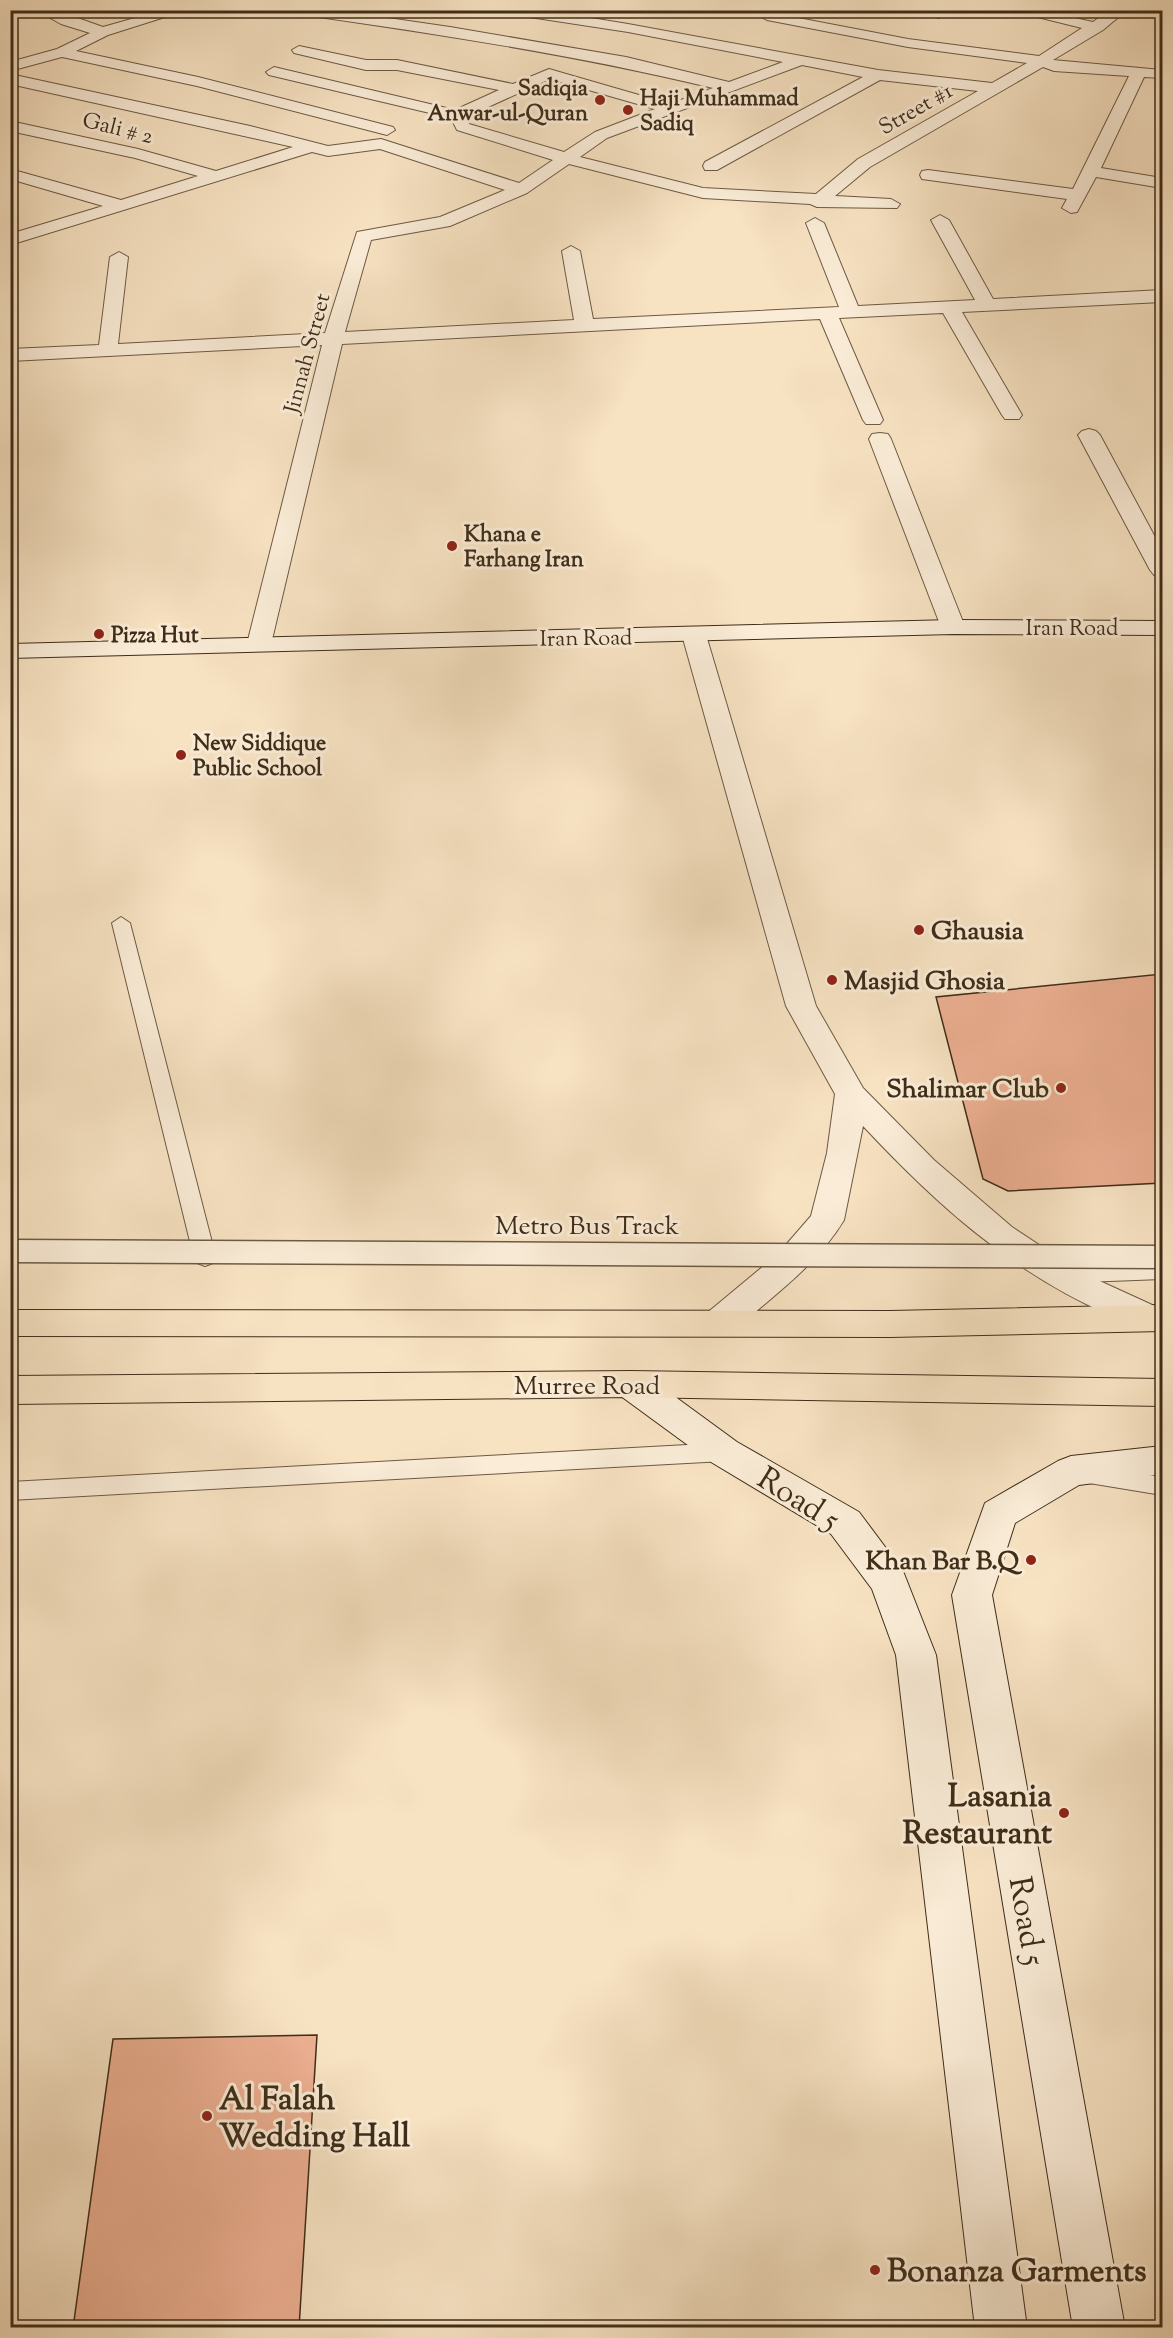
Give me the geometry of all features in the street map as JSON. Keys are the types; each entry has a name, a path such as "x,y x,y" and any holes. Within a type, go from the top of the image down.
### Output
{"main road":[{"path":"10,1323 720,1322 890,1324 1155,1318"},
{"name":"Murree Road","path":"10,1390 631,1384 1162,1393"}],"street":[{"path":"43,10 66,21 103,32"},
{"path":"10,67 62,52 103,32 180,10"},
{"path":"298,10 338,13 616,60 730,87"},
{"path":"510,10 713,43 878,75 994,88"},
{"path":"921,10 939,14"},
{"path":"1016,10 1098,27"},
{"name":"Street #1","path":"817,202 864,163 1042,62 1098,27 1120,10"},
{"path":"769,14 908,42 1042,62 1054,66 1162,74"},
{"path":"628,28 655,15"},
{"path":"713,43 736,31"},
{"path":"299,50 366,65 397,65 515,89"},
{"path":"62,52 198,82 387,130"},
{"path":"10,79 106,102 250,131 328,151 381,144 521,189 601,135 802,60"},
{"path":"273,72 351,92 419,105 457,116 549,75 671,109"},
{"path":"927,175 1075,201 1138,73"},
{"path":"711,166 804,113 878,75"},
{"path":"250,131 351,92"},
{"path":"457,116 463,127 568,159 703,193 817,202 891,204"},
{"name":"Gali # 2","path":"10,126 118,149 215,176"},
{"path":"14,235 310,147"},
{"path":"1091,171 1162,183"},
{"path":"10,174 120,205"},
{"name":"Jinnah Street","path":"259,644 333,339 363,236 444,222 521,189"},
{"path":"940,220 987,305"},
{"path":"815,224 851,312"},
{"path":"571,251 585,326"},
{"path":"108,349 119,257"},
{"path":"10,355 1162,296"},
{"path":"949,306 1012,415"},
{"path":"827,313 876,429 953,627"},
{"path":"1089,435 1162,570"},
{"name":"Iran Road","path":"10,651 953,627 1162,628"},
{"path":"694,635 801,1006 851,1094 908,1156 980,1222 1058,1275 1155,1318"},
{"path":"720,1322 790,1263 827,1220 843,1153 851,1094"},
{"name":"Road 5","path":"631,1384 724,1452 845,1523 890,1582 916,1655 1000,2328"},
{"name":"Road 5","path":"1099,2328 972,1594 999,1514 1071,1471 1162,1460"}],"lane":[{"path":"121,923 205,1258"},
{"name":"Metro Bus Track","path":"10,1251 1162,1257"},
{"path":"1058,1275 1162,1271"},
{"path":"10,1491 724,1452"},
{"path":"1071,1471 1162,1486"}],"building":[{"name":"Shalimar Club","path":"1162,974 1162,1183 1008,1191 983,1179 936,997"},
{"name":"Al Falah Wedding Hall","path":"317,2035 299,2328 73,2328 113,2039"}],"place":[{"name":"Sadiqia Anwar-ul-Quran","path":"600,100"},
{"name":"Haji Muhammad Sadiq","path":"628,110"},
{"name":"Khana e Farhang Iran","path":"452,546"},
{"name":"Pizza Hut","path":"99,634"},
{"name":"New Siddique Public School","path":"181,755"},
{"name":"Ghausia","path":"919,930"},
{"name":"Masjid Ghosia","path":"832,980"},
{"name":"Shalimar Club","path":"1061,1088"},
{"name":"Khan Bar B.Q","path":"1031,1560"},
{"name":"Lasania Restaurant","path":"1064,1813"},
{"name":"Al Falah Wedding Hall","path":"207,2116"},
{"name":"Bonanza Garments","path":"875,2270"}]}
